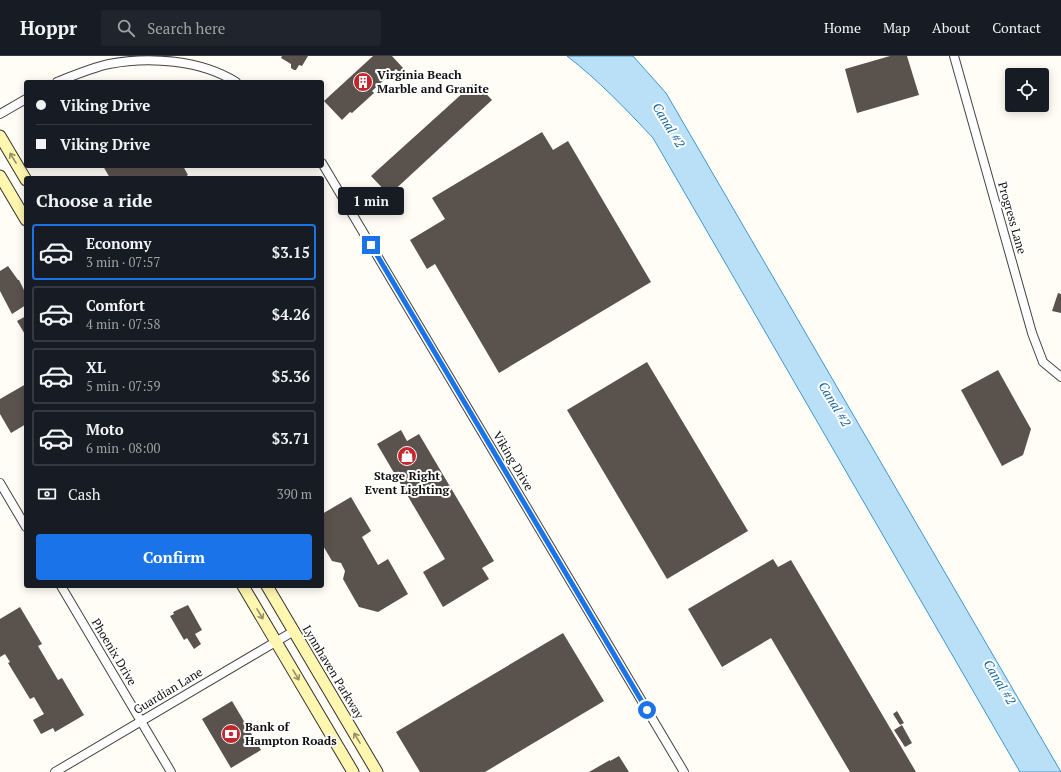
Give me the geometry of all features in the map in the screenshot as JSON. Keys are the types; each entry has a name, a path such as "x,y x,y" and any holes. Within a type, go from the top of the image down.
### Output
{"main road":[{"path":"0,136 24,177"},
{"path":"0,176 24,217"},
{"path":"244,588 353,772"},
{"name":"Lynnhaven Parkway","path":"268,588 377,772"}],"street":[{"name":"Progress Lane","path":"954,56 1032,334 1043,362 1061,377"},
{"path":"63,80 108,64 146,60 167,61 192,65 232,80"},
{"path":"0,114 24,100"},
{"name":"Viking Drive","path":"324,165 684,772"},
{"path":"0,483 24,524"},
{"name":"Phoenix Drive","path":"62,588 171,772"},
{"name":"Guardian Lane","path":"55,772 294,631"}],"water":[{"name":"Canal #2","path":"567,56 633,56 666,93 1061,772 1020,772 653,138 611,95"}],"building":[{"path":"282,56 308,56 302,66 299,65 296,70 294,70 291,68 291,64 281,58"},
{"name":"Virginia Beach Marble and Granite","path":"373,56 392,56 404,69 400,73 396,69 372,91 374,93 342,120 324,101"},
{"path":"890,56 907,56 919,95 857,113 845,69"},
{"path":"475,82 492,100 389,195 371,176"},
{"path":"542,132 553,150 568,141 651,282 499,373 435,264 427,269 410,240 445,219 432,198"},
{"path":"104,168 184,168 188,175 186,176 109,176"},
{"path":"8,266 19,280 24,290 24,306 12,314 0,291 0,271"},
{"path":"1058,293 1061,294 1061,313 1052,311"},
{"path":"24,317 24,333 17,321"},
{"path":"647,362 748,531 667,579 567,410"},
{"path":"998,370 1031,429 1023,455 1002,466 961,390"},
{"path":"24,385 24,425 11,433 0,414 0,399"},
{"path":"401,430 407,441 419,434 494,561 482,568 489,579 443,607 423,572 445,559 377,444"},
{"path":"351,497 371,531 362,537 378,565 388,559 408,594 378,612 359,607 343,579 345,571 341,563 332,561 324,547 324,513"},
{"path":"773,559 778,567 791,560 916,772 850,772 771,638 722,667 688,609"},
{"path":"188,605 202,630 195,634 201,644 194,649 187,638 184,640 170,616 174,614 173,612"},
{"path":"20,607 42,644 38,646 58,680 62,678 84,715 55,732 53,728 41,734 33,720 44,714 34,697 30,699 8,663 10,662 5,654 0,657 0,619"},
{"path":"563,633 604,701 485,772 420,772 396,732"},
{"name":"Bank of Hampton Roads","path":"232,701 261,750 231,768 202,719"},
{"path":"897,711 904,723 900,725 893,714"},
{"path":"902,725 912,743 905,747 894,730"},
{"path":"619,756 629,772 589,772 610,760"}],"place":[{"name":"Virginia Beach Marble and Granite","path":"363,82"},
{"name":"Stage Right Event Lighting","path":"407,456"},
{"name":"Bank of Hampton Roads","path":"231,734"}],"route":[{"path":"371,245 647,710"}]}
